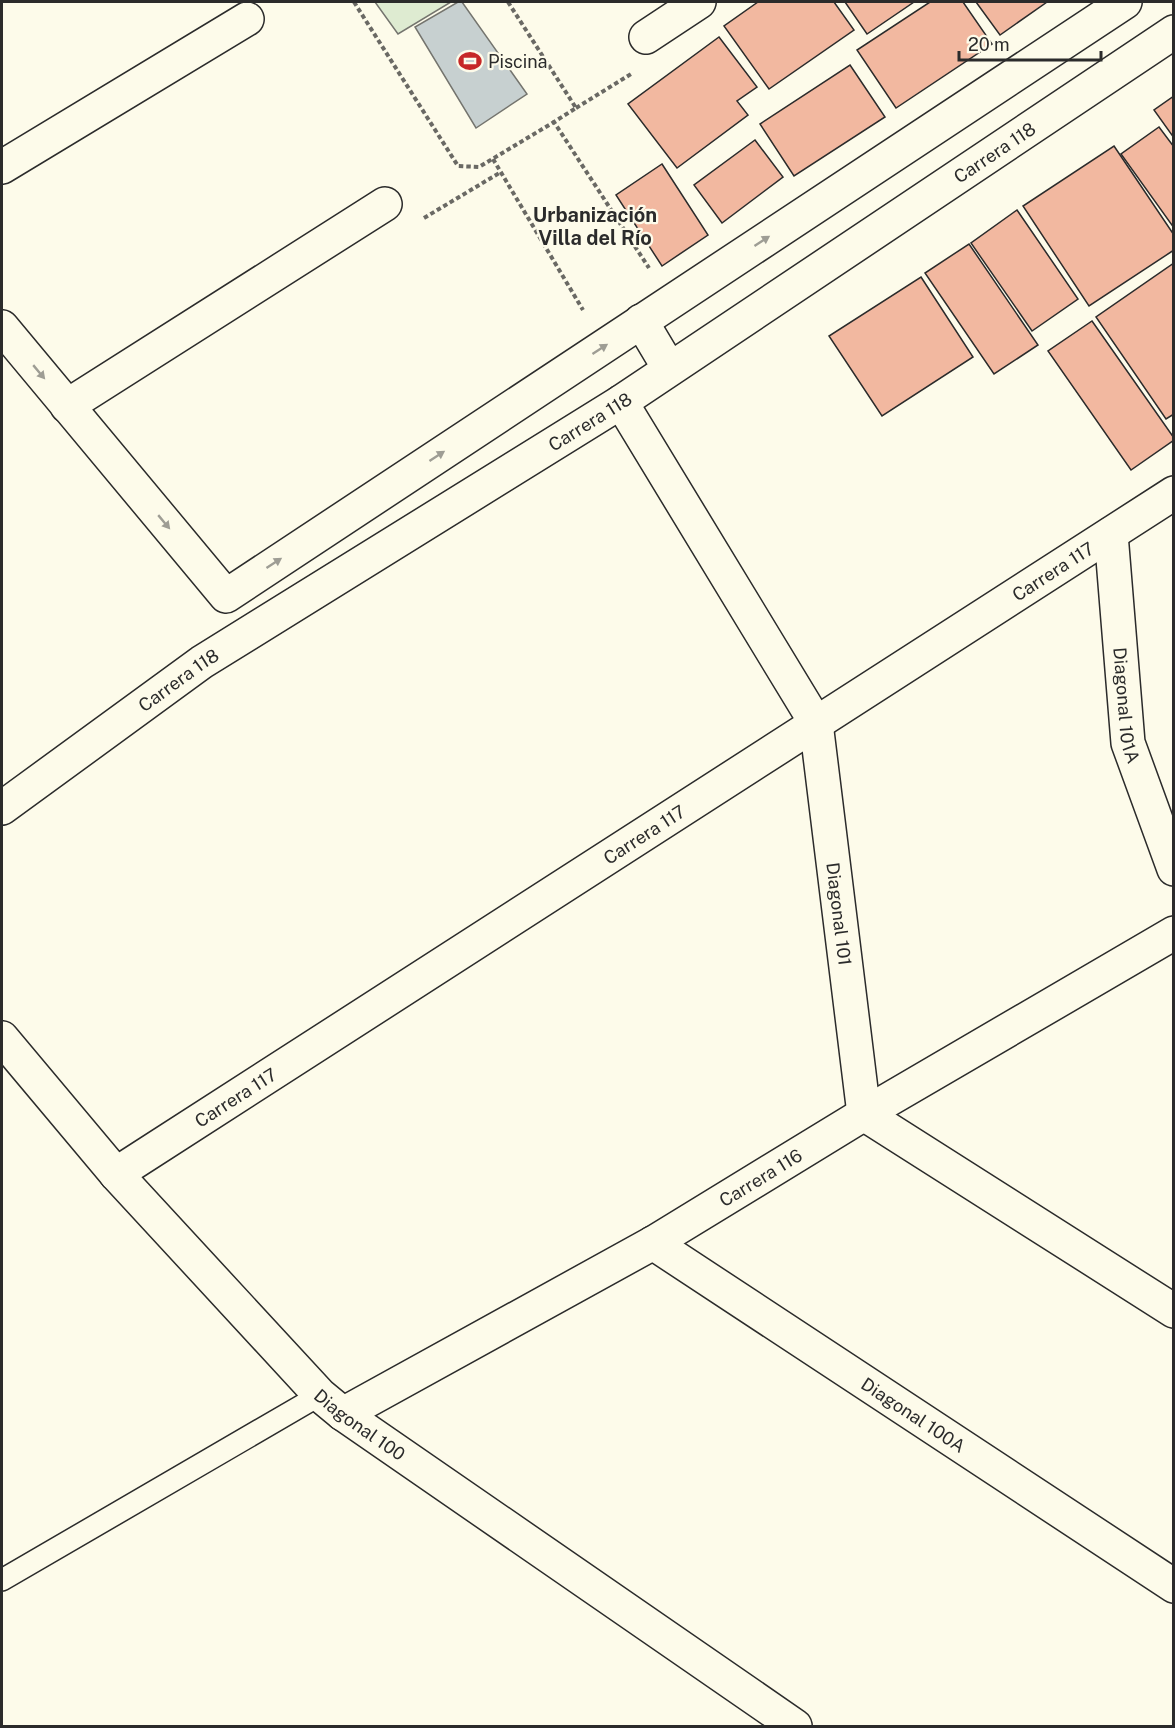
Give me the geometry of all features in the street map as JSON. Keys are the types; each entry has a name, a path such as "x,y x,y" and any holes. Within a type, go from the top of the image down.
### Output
{"street":[{"path":"646,37 699,2"},
{"path":"2,327 225,596 1125,2"},
{"path":"2,167 248,19"},
{"name":"Carrera 118","path":"2,807 202,663 621,402 1173,32"},
{"path":"67,406 385,204"},
{"path":"641,321 669,368"},
{"name":"Diagonal 101","path":"621,402 816,723 864,1114"},
{"name":"Carrera 117","path":"116,1174 1173,493"},
{"name":"Diagonal 101A","path":"1111,534 1128,743 1173,869"},
{"name":"Carrera 116","path":"332,1405 653,1243 864,1114 1173,933"},
{"name":"Diagonal 100","path":"7,1054 332,1405 795,1726"},
{"path":"864,1114 1173,1311"},
{"name":"Diagonal 100A","path":"653,1243 1173,1586"}],"lane":[{"path":"2,1580 332,1405"}],"path":[{"path":"354,2 458,166 479,167 650,63 646,37"},
{"path":"508,2 576,108"},
{"path":"554,122 671,302"},
{"path":"493,159 604,346"},
{"path":"385,204 415,223 501,172"}],"green space":[{"path":"375,2 451,2 398,34"}],"shaded area":[{"name":"Piscina","path":"458,2 462,2 527,94 476,128 415,27"}],"building":[{"path":"758,2 834,2 854,30 769,89 724,26"},
{"path":"845,2 914,2 867,34"},
{"path":"930,2 963,2 992,44 896,108 857,50"},
{"path":"976,2 1047,2 1000,35"},
{"path":"719,37 757,87 737,101 748,115 677,168 628,104"},
{"path":"850,65 885,117 794,176 760,124"},
{"path":"1174,96 1174,138 1154,110"},
{"path":"1159,127 1174,147 1174,228 1121,154"},
{"path":"755,140 783,177 722,223 694,185"},
{"path":"1114,146 1174,235 1174,250 1089,306 1023,206"},
{"path":"662,164 708,235 662,266 616,195"},
{"path":"1017,210 1078,299 1032,331 971,243"},
{"path":"969,244 1038,345 994,374 925,273"},
{"path":"1174,263 1174,414 1166,419 1096,317"},
{"path":"921,277 973,357 882,416 829,336"},
{"path":"1092,321 1174,438 1131,470 1048,351"}],"place":[{"name":"Piscina","path":"470,61"}],"district":[{"name":"Urbanización Villa del Río","path":"595,226"}]}
